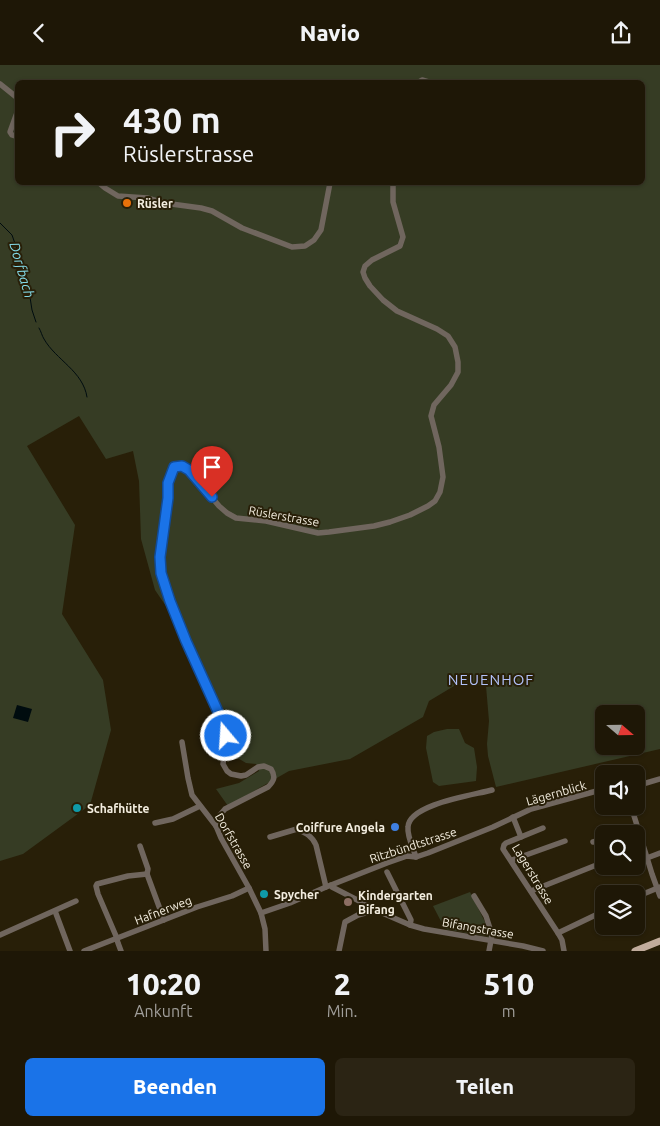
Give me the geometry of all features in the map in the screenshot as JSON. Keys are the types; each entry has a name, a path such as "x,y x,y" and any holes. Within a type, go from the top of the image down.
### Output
{"main road":[{"path":"635,951 660,941"}],"street":[{"path":"0,84 15,96"},
{"path":"15,118 10,132 15,136"},
{"path":"101,185 118,196 147,198 164,203 212,211 242,228 292,247 305,246 319,234 330,185"},
{"name":"Rüslerstrasse","path":"216,826 216,820 225,809 268,787 273,782 274,773 271,769 264,766 258,767 246,775 236,776 227,771 224,764 227,734 186,641 161,573 160,557 168,498 168,483 174,467 182,466 189,470 227,513 236,518 266,521 318,533 390,522 410,515 435,501 440,492 443,477 439,447 431,416 434,405 451,385 458,371 455,347 448,336 437,329 397,311 370,286 363,272 372,260 400,246 402,242 403,237 393,202 393,185"},
{"name":"Dorfstrasse","path":"182,742 192,795 216,826 227,851 261,913 265,929 266,951"},
{"path":"645,783 660,779"},
{"path":"416,857 407,829 408,823 416,814 442,802 492,790"},
{"name":"Lägernblick","path":"513,817 531,809 595,791"},
{"path":"155,823 173,819 200,806"},
{"path":"513,817 521,837"},
{"name":"Ritzbündtstrasse","path":"328,886 407,856 416,857 493,827 513,817"},
{"name":"Lagerstrasse","path":"543,828 506,843 503,849 512,860 558,933 562,940 564,951"},
{"path":"261,913 290,903 328,886 316,845 309,835 297,829 270,837"},
{"path":"512,860 565,841"},
{"path":"140,847 148,869 147,874 164,920"},
{"path":"645,853 659,888 660,896"},
{"path":"647,858 660,853"},
{"path":"530,891 595,866"},
{"path":"387,873 410,920 410,925"},
{"path":"121,951 96,886 97,884 128,876 147,874"},
{"name":"Bifangstrasse","path":"328,886 369,906 372,911 380,912 410,925 543,951"},
{"name":"Hafnerweg","path":"84,951 249,888"},
{"path":"645,893 659,888"},
{"path":"474,896 486,916 492,935 489,951"},
{"path":"0,935 76,901"},
{"path":"54,911 70,951"},
{"path":"339,951 346,922 358,915 372,911"},
{"path":"558,933 595,915"}],"green space":[{"path":"0,65 660,65 660,749 645,752 645,705 595,705 595,755 634,755 496,787 488,756 489,721 486,686 459,683 429,701 423,717 350,759 289,771 228,806 216,789 239,783 259,771 256,764 246,763 236,757 187,637 155,590 141,539 139,481 133,451 106,459 79,416 27,446 75,525 62,614 103,680 111,730 90,805 23,854 0,861"},
{"path":"447,729 459,729 465,743 474,748 477,767 476,781 439,786 433,782 426,748 427,736"},
{"path":"470,892 485,922 490,937 445,929 433,906"}],"shaded area":[{"path":"17,705 32,709 28,722 13,718"}],"waterway":[{"name":"Dorfbach","path":"0,223 12,235 27,278 32,310 36,322"},
{"name":"Dorfbach","path":"39,328 49,346 80,380 87,397"}],"place":[{"name":"Rüsler","path":"127,203"},
{"name":"Schafhütte","path":"77,808"},
{"name":"Coiffure Angela","path":"395,827"},
{"name":"Spycher","path":"264,894"},
{"name":"Kindergarten Bifang","path":"348,902"}],"district":[{"name":"NEUENHOF","path":"491,679"}],"route":[{"path":"212,497 189,470 182,466 174,467 168,483 168,498 160,557 161,573 170,601 219,714 227,734 226,736"}]}
